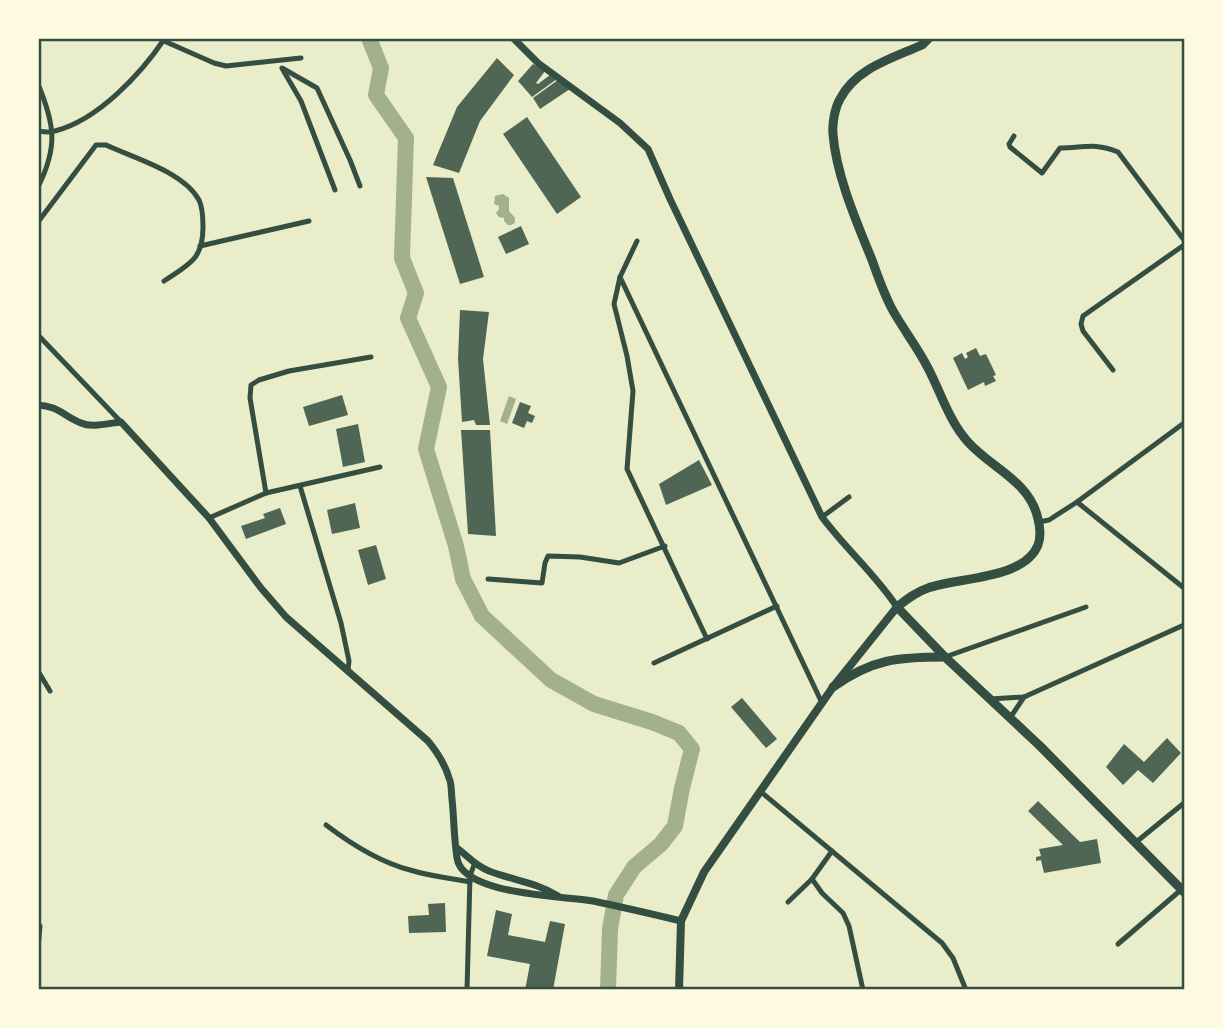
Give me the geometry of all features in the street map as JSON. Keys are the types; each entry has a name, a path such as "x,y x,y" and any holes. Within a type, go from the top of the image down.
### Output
{"main road":[{"path":"678,989 681,921 704,872 833,687 897,607 929,587 1006,570 1022,563 1034,552 1039,542 1036,508 1013,479 968,443 955,425 927,365 891,308 853,214 836,154 832,131 834,116 839,99 850,85 864,71 922,45 928,39"},
{"path":"897,607 945,657 1040,746 1183,891"},
{"path":"833,687 855,672 878,663 906,658 945,657"}],"street":[{"path":"513,38 538,63 620,123 648,149 822,517 886,590 897,607"},
{"path":"38,131 52,132 83,118 118,94 152,58 164,40 214,64 226,66 301,58"},
{"path":"281,60 282,68 301,101 335,190"},
{"path":"282,68 317,88 351,160 360,186"},
{"path":"38,85 48,109 53,140 52,153 38,187"},
{"path":"1014,136 1010,148 1042,173 1060,148 1094,145 1118,152 1185,242 1083,316 1083,331 1113,370"},
{"path":"38,222 96,145 106,145 170,174 197,197 201,205 203,230 201,246 195,259 164,281"},
{"path":"201,246 309,222"},
{"path":"637,241 620,277 614,304 633,391 627,469 708,639"},
{"path":"620,277 822,703"},
{"path":"38,335 209,518 278,609 428,741 442,759 450,780 457,860 470,879"},
{"path":"266,493 250,398 251,385 289,371 371,356"},
{"path":"38,405 58,408 80,423 88,425 121,422"},
{"path":"1039,522 1049,520 1077,502 1185,422"},
{"path":"209,518 266,493 380,467"},
{"path":"300,486 341,623 349,661 348,670"},
{"path":"822,517 849,497"},
{"path":"1077,502 1185,588"},
{"path":"488,579 542,583 548,556 580,557 619,563 665,546"},
{"path":"654,663 777,606"},
{"path":"945,657 1086,607"},
{"path":"990,699 1024,696 1185,625"},
{"path":"38,671 50,691"},
{"path":"1010,718 1024,696"},
{"path":"760,791 942,943 953,958 966,989"},
{"path":"1135,843 1185,803"},
{"path":"326,825 384,861 410,870 470,879 542,897 558,896 592,901 681,921"},
{"path":"457,848 474,864 490,872 544,887 558,896"},
{"path":"788,902 812,879 832,851"},
{"path":"467,989 470,879 474,864"},
{"path":"812,879 843,913 852,938 863,989"},
{"path":"1118,944 1183,891"},
{"path":"38,949 39,926"}],"shaded area":[{"path":"503,194 509,198 509,211 515,218 515,223 511,225 496,213 499,206 494,204 495,196"},
{"path":"509,396 516,399 507,424 500,421"}],"building":[{"path":"497,58 514,75 480,121 459,173 433,165 457,107"},
{"path":"533,64 545,71 536,83 550,75 557,79 532,97 518,81"},
{"path":"558,80 570,89 540,109 533,98"},
{"path":"527,117 581,197 557,214 503,134"},
{"path":"426,177 453,178 484,277 460,284"},
{"path":"521,226 529,244 506,254 498,237"},
{"path":"460,310 489,312 483,359 490,425 476,425 474,420 462,422 458,359"},
{"path":"976,348 980,356 986,354 996,381 985,386 984,382 968,390 953,358 962,353 965,359 968,357 966,353"},
{"path":"342,395 348,415 309,426 303,407"},
{"path":"520,402 531,406 528,413 535,416 532,423 527,421 524,428 512,423"},
{"path":"358,424 365,462 343,467 336,429"},
{"path":"461,430 490,430 496,536 468,534"},
{"path":"699,460 712,485 666,505 659,484"},
{"path":"355,503 360,528 332,534 327,510"},
{"path":"280,508 286,524 246,539 241,526 265,518 263,514"},
{"path":"376,545 386,579 368,585 358,550"},
{"path":"742,698 777,739 766,748 731,707"},
{"path":"1167,738 1181,753 1153,783 1138,770 1123,785 1106,767 1124,744 1144,762"},
{"path":"1038,801 1080,842 1097,839 1101,863 1044,873 1041,860 1036,861 1036,857 1041,856 1039,849 1063,845 1028,811"},
{"path":"445,903 446,932 409,933 408,916 429,915 428,904"},
{"path":"496,910 512,914 508,935 545,942 550,921 565,924 553,990 525,990 530,964 487,956"}],"waterway":[{"path":"369,38 381,68 376,95 406,138 402,258 416,293 408,318 439,387 426,449 456,546 463,579 482,616 551,680 594,704 679,733 692,749 675,826 661,844 634,867 616,895 610,929 608,990"}]}
